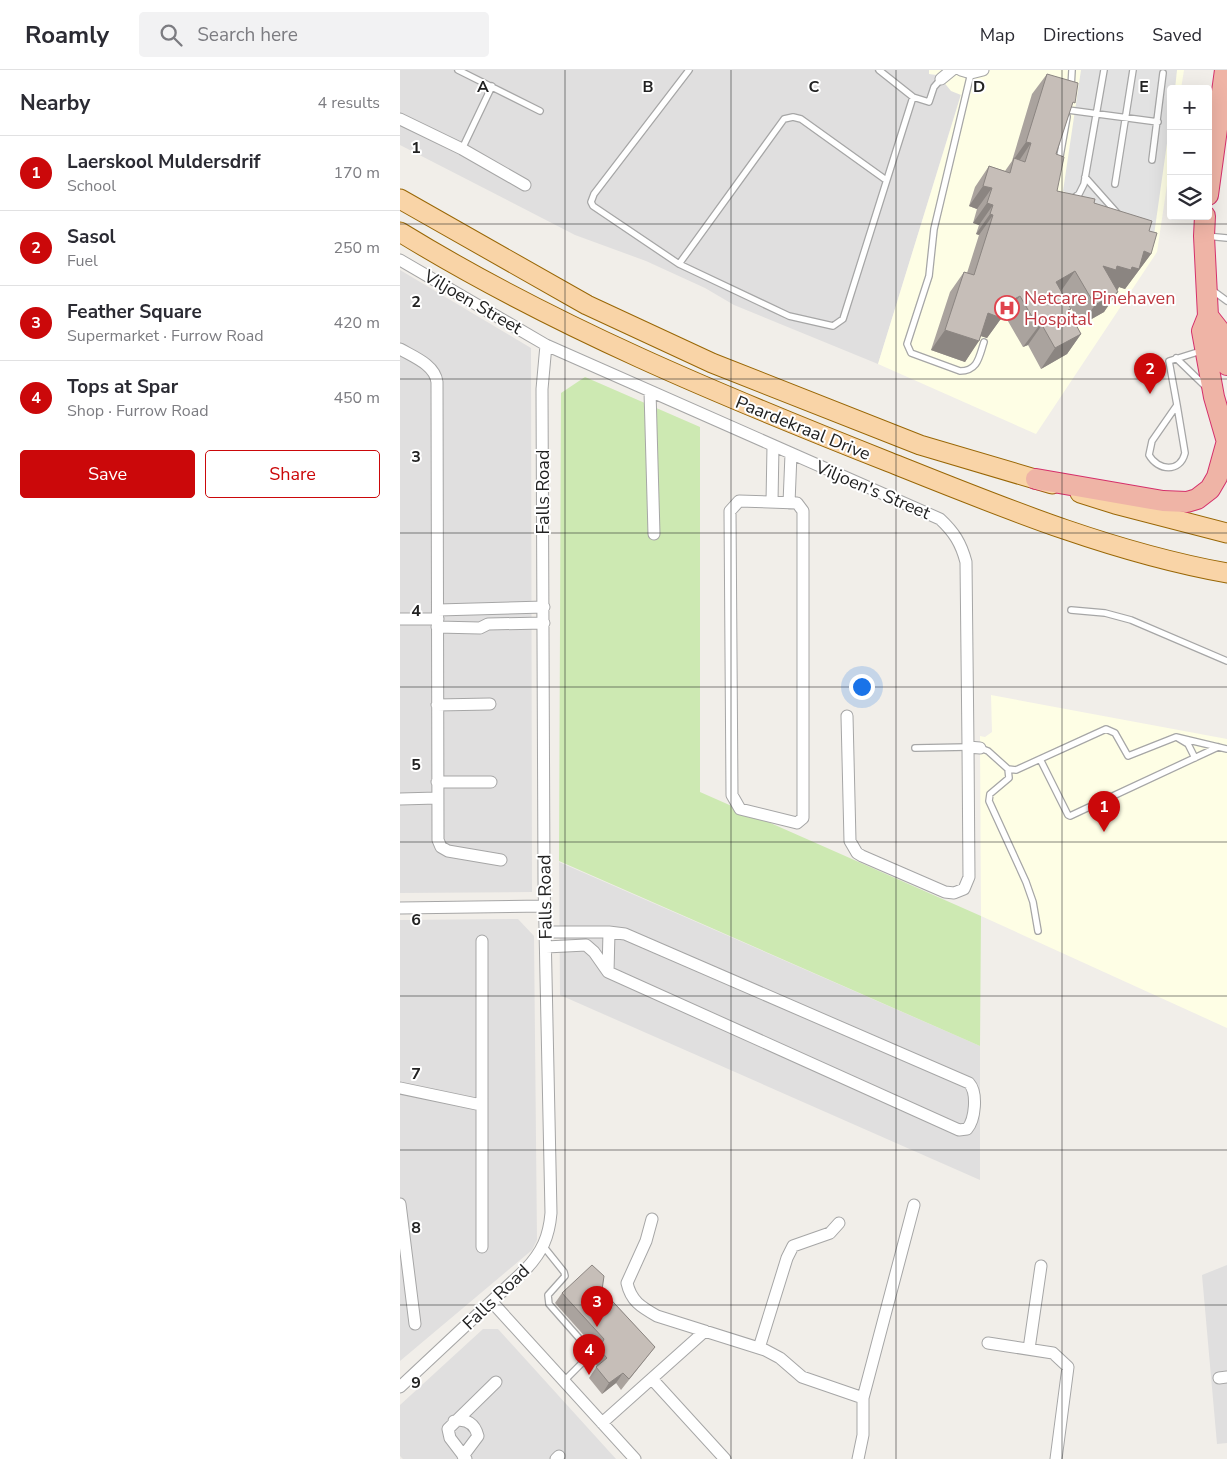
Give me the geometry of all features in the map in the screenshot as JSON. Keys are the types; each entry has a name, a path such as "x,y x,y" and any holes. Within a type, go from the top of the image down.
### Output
{"highway":[{"path":"1211,175 1225,70"},
{"path":"1036,478 1163,501 1187,502 1197,499 1210,489 1217,477 1227,441 1214,397 1219,330 1208,316 1204,236 1206,220"}],"main road":[{"name":"Paardekraal Drive","path":"400,199 587,305 712,363 827,410 920,445 1036,478 1115,504 1227,533"},
{"path":"400,209 566,299 587,305"},
{"name":"Paardekraal Drive","path":"400,232 486,281 714,391 974,497 1123,548 1227,573"},
{"path":"1198,566 1227,581"}],"street":[{"path":"941,79 952,70"},
{"path":"966,71 983,70"},
{"path":"400,119 462,149 525,185"},
{"name":"Viljoen Street","path":"400,260 546,345"},
{"name":"Viljoen's Street","path":"546,345 791,454 925,510 940,519 957,538 966,562 969,877 964,889 954,893 945,892 862,856 854,848 850,828 847,716"},
{"name":"Falls Road","path":"400,1387 526,1270 544,1247 549,1230 551,1214 545,932 542,389 546,345"},
{"path":"400,349 430,368 436,374 438,840 441,847 448,851 501,860"},
{"path":"650,391 654,534"},
{"path":"772,502 773,446"},
{"path":"789,502 791,454"},
{"path":"739,501 789,502 797,503 803,511 803,811 802,818 797,823 740,809 732,795 730,511 739,501"},
{"path":"438,619 488,608 544,607"},
{"path":"488,608 488,624"},
{"path":"400,618 438,619 480,628 488,624 544,622"},
{"path":"437,705 490,704"},
{"path":"968,747 980,748"},
{"path":"437,782 491,782"},
{"path":"400,799 437,798"},
{"path":"400,908 545,906"},
{"path":"545,932 609,932 625,934 969,1083 974,1093 971,1124 967,1129 959,1130 608,972 594,952 586,945 546,947"},
{"path":"569,945 570,932"},
{"path":"608,972 609,932"},
{"path":"482,941 482,1247"},
{"path":"400,1088 481,1105"},
{"path":"400,1204 415,1324"},
{"path":"858,1459 863,1435 863,1398 914,1205"},
{"path":"652,1219 646,1241 627,1283 633,1299 642,1307 657,1316 759,1348 780,1358 802,1377 863,1398"},
{"path":"759,1348 787,1258 793,1246 830,1233 839,1223"},
{"path":"1029,1350 1042,1266"},
{"path":"492,1302 634,1459"},
{"path":"602,1423 705,1331"},
{"path":"988,1343 1053,1353 1068,1367 1056,1459"},
{"path":"652,1379 725,1459"},
{"path":"454,1421 462,1419 469,1422 476,1429 478,1436 464,1458 450,1438 448,1429 454,1421 496,1382"}],"lane":[{"path":"458,70 474,76 540,111"},
{"path":"474,76 479,70"},
{"path":"689,70 594,194 591,202 596,210 679,264 789,316 828,325 837,324 843,319 913,97"},
{"path":"879,70 913,97 929,102 934,87 941,79"},
{"path":"1070,94 1072,70"},
{"path":"1064,199 1071,200 1082,190 1104,70"},
{"path":"1115,184 1133,70"},
{"path":"966,71 934,229 929,276 907,344 911,353 960,371 967,371 977,364 984,342"},
{"path":"1152,160 1163,73"},
{"path":"462,149 492,86"},
{"path":"1058,169 1069,102"},
{"path":"1068,110 1158,122"},
{"path":"679,264 784,119 789,117 801,119 886,180"},
{"path":"1085,177 1121,217"},
{"path":"1204,236 1227,238"},
{"path":"1206,286 1227,301"},
{"path":"1177,405 1152,441 1149,455 1156,464 1168,468 1178,466 1184,459 1185,453 1177,405 1169,361 1176,358 1218,354"},
{"path":"1176,358 1195,374 1214,397"},
{"path":"1071,610 1105,613 1131,620 1227,661"},
{"path":"980,748 988,751 1008,769 1016,770 1106,729 1115,733 1128,756 1176,737 1227,749"},
{"path":"1176,737 1188,744 1195,758"},
{"path":"915,748 968,747"},
{"path":"1040,759 1070,816 1218,747"},
{"path":"1008,769 1009,778 990,794 989,802 1028,888 1033,902 1038,931"},
{"path":"544,1247 564,1272 565,1276 548,1295 549,1304 582,1340 588,1351 588,1357 564,1381"}],"shaded area":[{"path":"400,70 929,70 929,74 938,75 961,94 878,364 734,305 705,288 646,261 575,235 400,145"},
{"name":"Netcare Pinehaven Hospital","path":"929,70 1184,70 1182,85 1167,85 1167,185 1157,252 1036,434 878,364 961,95 951,91 938,75 929,74"},
{"path":"1081,70 1177,70 1175,85 1167,85 1167,143 1154,235 1063,191"},
{"path":"400,270 531,348 532,892 400,893"},
{"path":"991,695 1227,739 1227,1028 981,916 980,736 985,737 992,732"},
{"path":"559,862 980,1046 980,1180 560,995"},
{"path":"518,919 534,936 537,1240 532,1250 400,1361 400,920"},
{"path":"1227,1265 1227,1443 1217,1444 1202,1275"},
{"path":"483,1329 498,1329 616,1459 403,1459 400,1456 400,1405"}],"green space":[{"path":"585,377 700,427 700,792 981,916 980,1046 559,861 561,393"}],"building":[{"path":"1047,74 1078,83 1075,103 1073,102 1056,154 1064,157 1057,191 1095,199 1094,203 1152,221 1149,231 1157,233 1151,254 1144,251 1139,269 1132,267 1131,270 1117,266 1116,270 1103,266 1118,292 1095,305 1075,271 1056,282 1071,309 1068,310 1081,334 1055,348 1042,325 1038,327 1020,296 1005,304 1001,318 988,313 979,341 945,330 964,272 974,275 993,215 990,214 993,205 987,203 992,188 983,186 989,166 1010,173 1014,158 1025,162 1031,143 1026,142"},
{"path":"592,1265 604,1276 602,1290 655,1347 629,1379 623,1373 609,1383 596,1367 607,1358 599,1349 604,1339 562,1293"}],"place":[{"name":"Netcare Pinehaven Hospital","path":"1007,308"},
{"name":"Sasol","path":"1150,394"},
{"name":"Laerskool Muldersdrif","path":"1104,832"},
{"name":"Feather Square","path":"597,1327"},
{"name":"Tops at Spar","path":"589,1375"}]}
